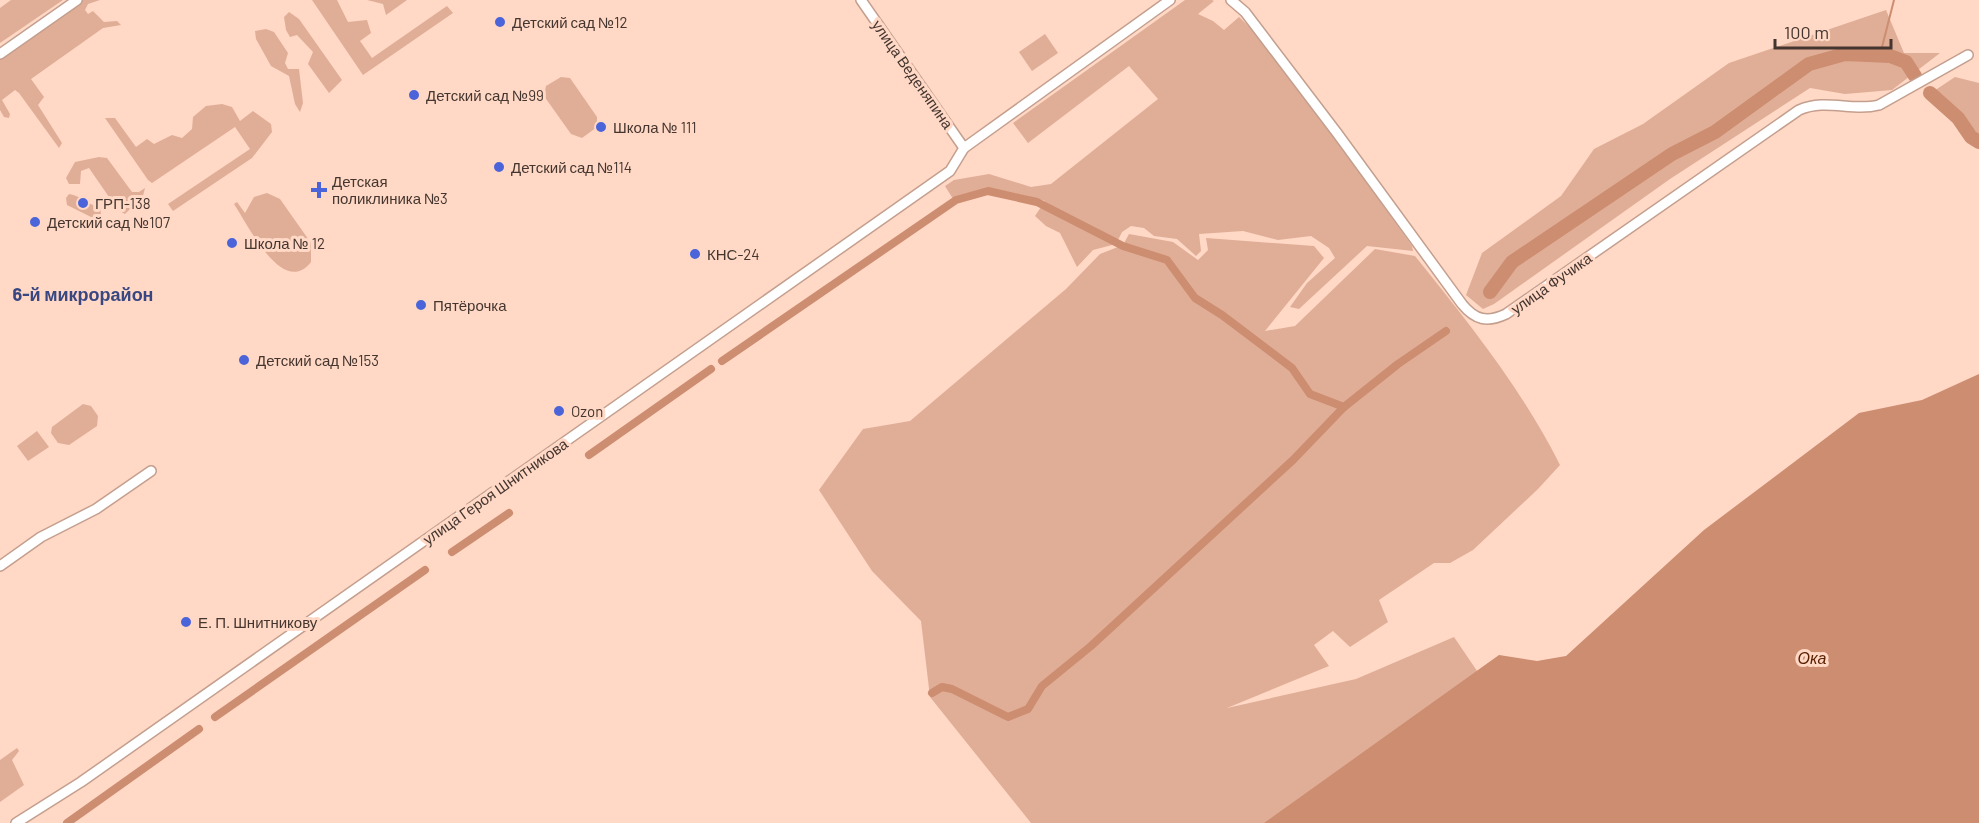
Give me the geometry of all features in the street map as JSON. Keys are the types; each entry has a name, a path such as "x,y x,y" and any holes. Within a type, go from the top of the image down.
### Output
{"street":[{"path":"0,54 77,0"},
{"name":"улица Веденяпина","path":"861,0 964,147"},
{"path":"964,147 1170,0"},
{"name":"улица Фучика","path":"1231,0 1245,12 1330,124 1469,314 1485,320 1506,314 1799,110 1822,103 1866,108 1879,105 1968,55"},
{"name":"улица Героя Шнитникова","path":"16,823 90,775 950,171 964,147"},
{"path":"0,566 41,537 96,509 151,471"}],"shaded area":[{"path":"11,0 63,0 0,43 0,8"},
{"path":"76,0 100,0 88,4 85,10 88,14 93,11 104,22 117,21 121,25 103,28 31,79 44,97 38,105 62,143 59,148 15,90 2,100 10,114 9,118 4,117 0,110 0,54"},
{"path":"312,0 337,0 348,22 367,20 371,33 360,41 372,58 447,6 453,13 363,75"},
{"path":"367,0 407,0 386,15 383,4"},
{"path":"1185,0 1214,1 1198,14 1213,21 1224,30 1239,17 1268,45 1412,246 1413,251 1367,246 1299,309 1290,307 1307,283 1335,258 1329,248 1311,236 1278,240 1243,231 1199,234 1201,251 1196,256 1177,239 1154,236 1144,228 1131,226 1122,232 1116,244 1093,250 1077,267 1060,233 1046,226 1035,216 1045,201 1010,193 989,192 955,202 945,186 954,180 989,174 1031,187 1051,184 1158,99 1129,66 1028,143 1013,123"},
{"path":"1886,10 1904,53 1940,53 1892,90 1845,94 1810,88 1670,179 1494,304 1483,309 1466,295 1482,253 1561,196 1594,149 1643,124 1729,63"},
{"path":"289,12 299,19 342,80 329,93 308,64 313,52 297,35 290,37 286,30 284,17"},
{"path":"266,29 274,32 288,53 285,63 288,69 299,69 303,103 300,112 295,104 289,76 271,66 256,39 255,31"},
{"path":"1045,34 1058,53 1032,71 1019,52"},
{"path":"561,77 570,78 597,117 597,127 582,138 571,134 544,96 546,86"},
{"path":"1955,77 1979,83 1979,135 1934,91"},
{"path":"222,104 232,107 240,121 253,111 271,124 272,132 252,158 173,211 168,204 250,149 235,127 152,183 105,118 115,118 136,147 147,139 154,144 172,135 182,138 192,129 193,117 206,106"},
{"path":"99,157 107,158 132,192 139,192 145,188 143,196 125,214 118,210 89,168 81,171 80,184 69,184 66,178 75,162"},
{"path":"267,193 280,199 311,243 311,262 300,271 289,271 278,265 267,254 234,204 237,202 245,213 254,197"},
{"path":"69,194 100,207 101,214 97,220 67,205 66,198"},
{"path":"1129,234 1173,242 1198,260 1208,250 1206,238 1314,246 1324,258 1265,331 1295,326 1375,249 1415,256 1474,331 1511,383 1560,465 1473,550 1450,563 1434,563 1379,600 1388,622 1350,647 1333,631 1314,645 1329,666 1227,708 1356,679 1454,637 1492,693 1269,823 1031,823 930,697 921,621 872,571 819,490 863,429 910,421 1066,289 1100,254 1123,245"},
{"path":"83,404 91,406 98,416 97,426 69,445 58,443 51,433 52,427"},
{"path":"37,431 49,447 28,461 17,446"},
{"path":"17,748 19,751 12,760 24,785 0,802 0,760"}],"water":[{"name":"Ока","path":"1979,374 1979,823 1264,823 1499,655 1537,661 1566,656 1704,530 1859,413 1922,400"}],"waterway":[{"path":"1880,55 1894,0"},
{"path":"1490,292 1512,262 1672,154 1715,132 1809,64 1845,54 1890,56 1906,62 1915,76"},
{"path":"1930,93 1958,118 1971,137 1979,142"},
{"path":"722,361 956,200 988,191 1037,202 1123,246 1167,260 1195,298 1222,315 1292,368 1310,394 1344,407 1398,364 1446,331"},
{"path":"589,455 711,369"},
{"path":"932,693 942,687 952,689 1008,717 1028,709 1042,686 1091,646 1293,460 1344,407"},
{"path":"452,552 509,513"},
{"path":"215,717 425,570"},
{"path":"67,823 199,729"}],"place":[{"name":"Детский сад №12","path":"500,22"},
{"name":"Детский сад №99","path":"414,95"},
{"name":"Школа № 111","path":"601,127"},
{"name":"Детский сад №114","path":"499,167"},
{"name":"Детская поликлиника №3","path":"319,190"},
{"name":"ГРП-138","path":"83,203"},
{"name":"Детский сад №107","path":"35,222"},
{"name":"Школа № 12","path":"232,243"},
{"name":"КНС-24","path":"695,254"},
{"name":"Пятёрочка","path":"421,305"},
{"name":"Детский сад №153","path":"244,360"},
{"name":"Ozon","path":"559,411"},
{"name":"Е. П. Шнитникову","path":"186,622"}],"district":[{"name":"6-й микрорайон","path":"83,294"}]}
